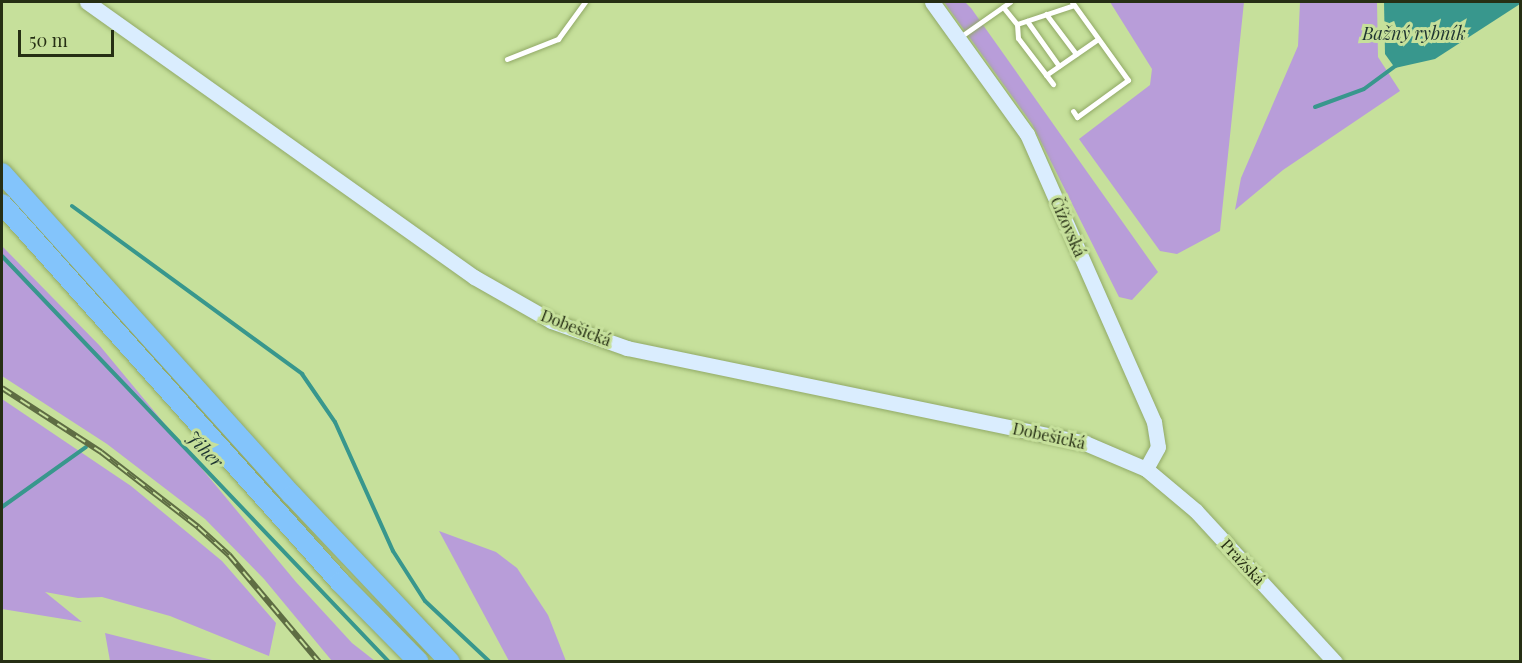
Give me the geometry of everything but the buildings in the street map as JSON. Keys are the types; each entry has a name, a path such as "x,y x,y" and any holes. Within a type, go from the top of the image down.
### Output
{"highway":[{"path":"2,172 292,495 450,662"},
{"path":"2,204 340,582 419,662"}],"street":[{"name":"Dobešická","path":"87,2 474,277 551,321 627,348 1085,443 1146,469"},
{"name":"Čížovská","path":"932,2 1027,134 1149,408 1158,447 1146,469"},
{"name":"Pražská","path":"1146,469 1196,512 1335,662"}],"lane":[{"path":"507,58 558,39 585,2"},
{"path":"958,38 1010,2"},
{"path":"1017,24 1073,3 1128,80 1077,117 1073,111"},
{"path":"1003,6 1017,24 1018,38 1053,84"},
{"path":"1046,14 1076,54"},
{"path":"1027,21 1059,66"},
{"path":"1046,75 1098,39"}],"shaded area":[{"path":"944,2 965,2 971,8 1158,272 1132,300 1119,297 1032,124"},
{"path":"1110,2 1244,2 1220,231 1177,254 1160,251 1079,139 1150,85 1152,69"},
{"path":"1300,2 1377,2 1378,57 1400,91 1283,170 1235,210 1241,178 1298,46"},
{"path":"2,246 100,346 296,582 352,643 375,661 332,661 264,579 205,519 107,444 2,376"},
{"path":"2,399 131,486 222,561 276,623 269,656 170,616 102,597 78,598 45,592 82,622 2,609"},
{"path":"439,531 496,552 517,568 548,615 566,661 509,661"},
{"path":"105,633 216,661 110,661"}],"water":[{"name":"Bažný rybník","path":"1384,2 1520,2 1520,4 1435,59 1395,68 1385,54"}],"waterway":[{"path":"1315,107 1364,89 1398,64"},
{"path":"72,206 302,374 335,422 393,551 425,601 490,662"},
{"name":"Jiher","path":"2,256 389,662"},
{"path":"2,507 86,447"}],"railway":[{"path":"2,388 101,452 198,527 229,555 319,662"}]}
